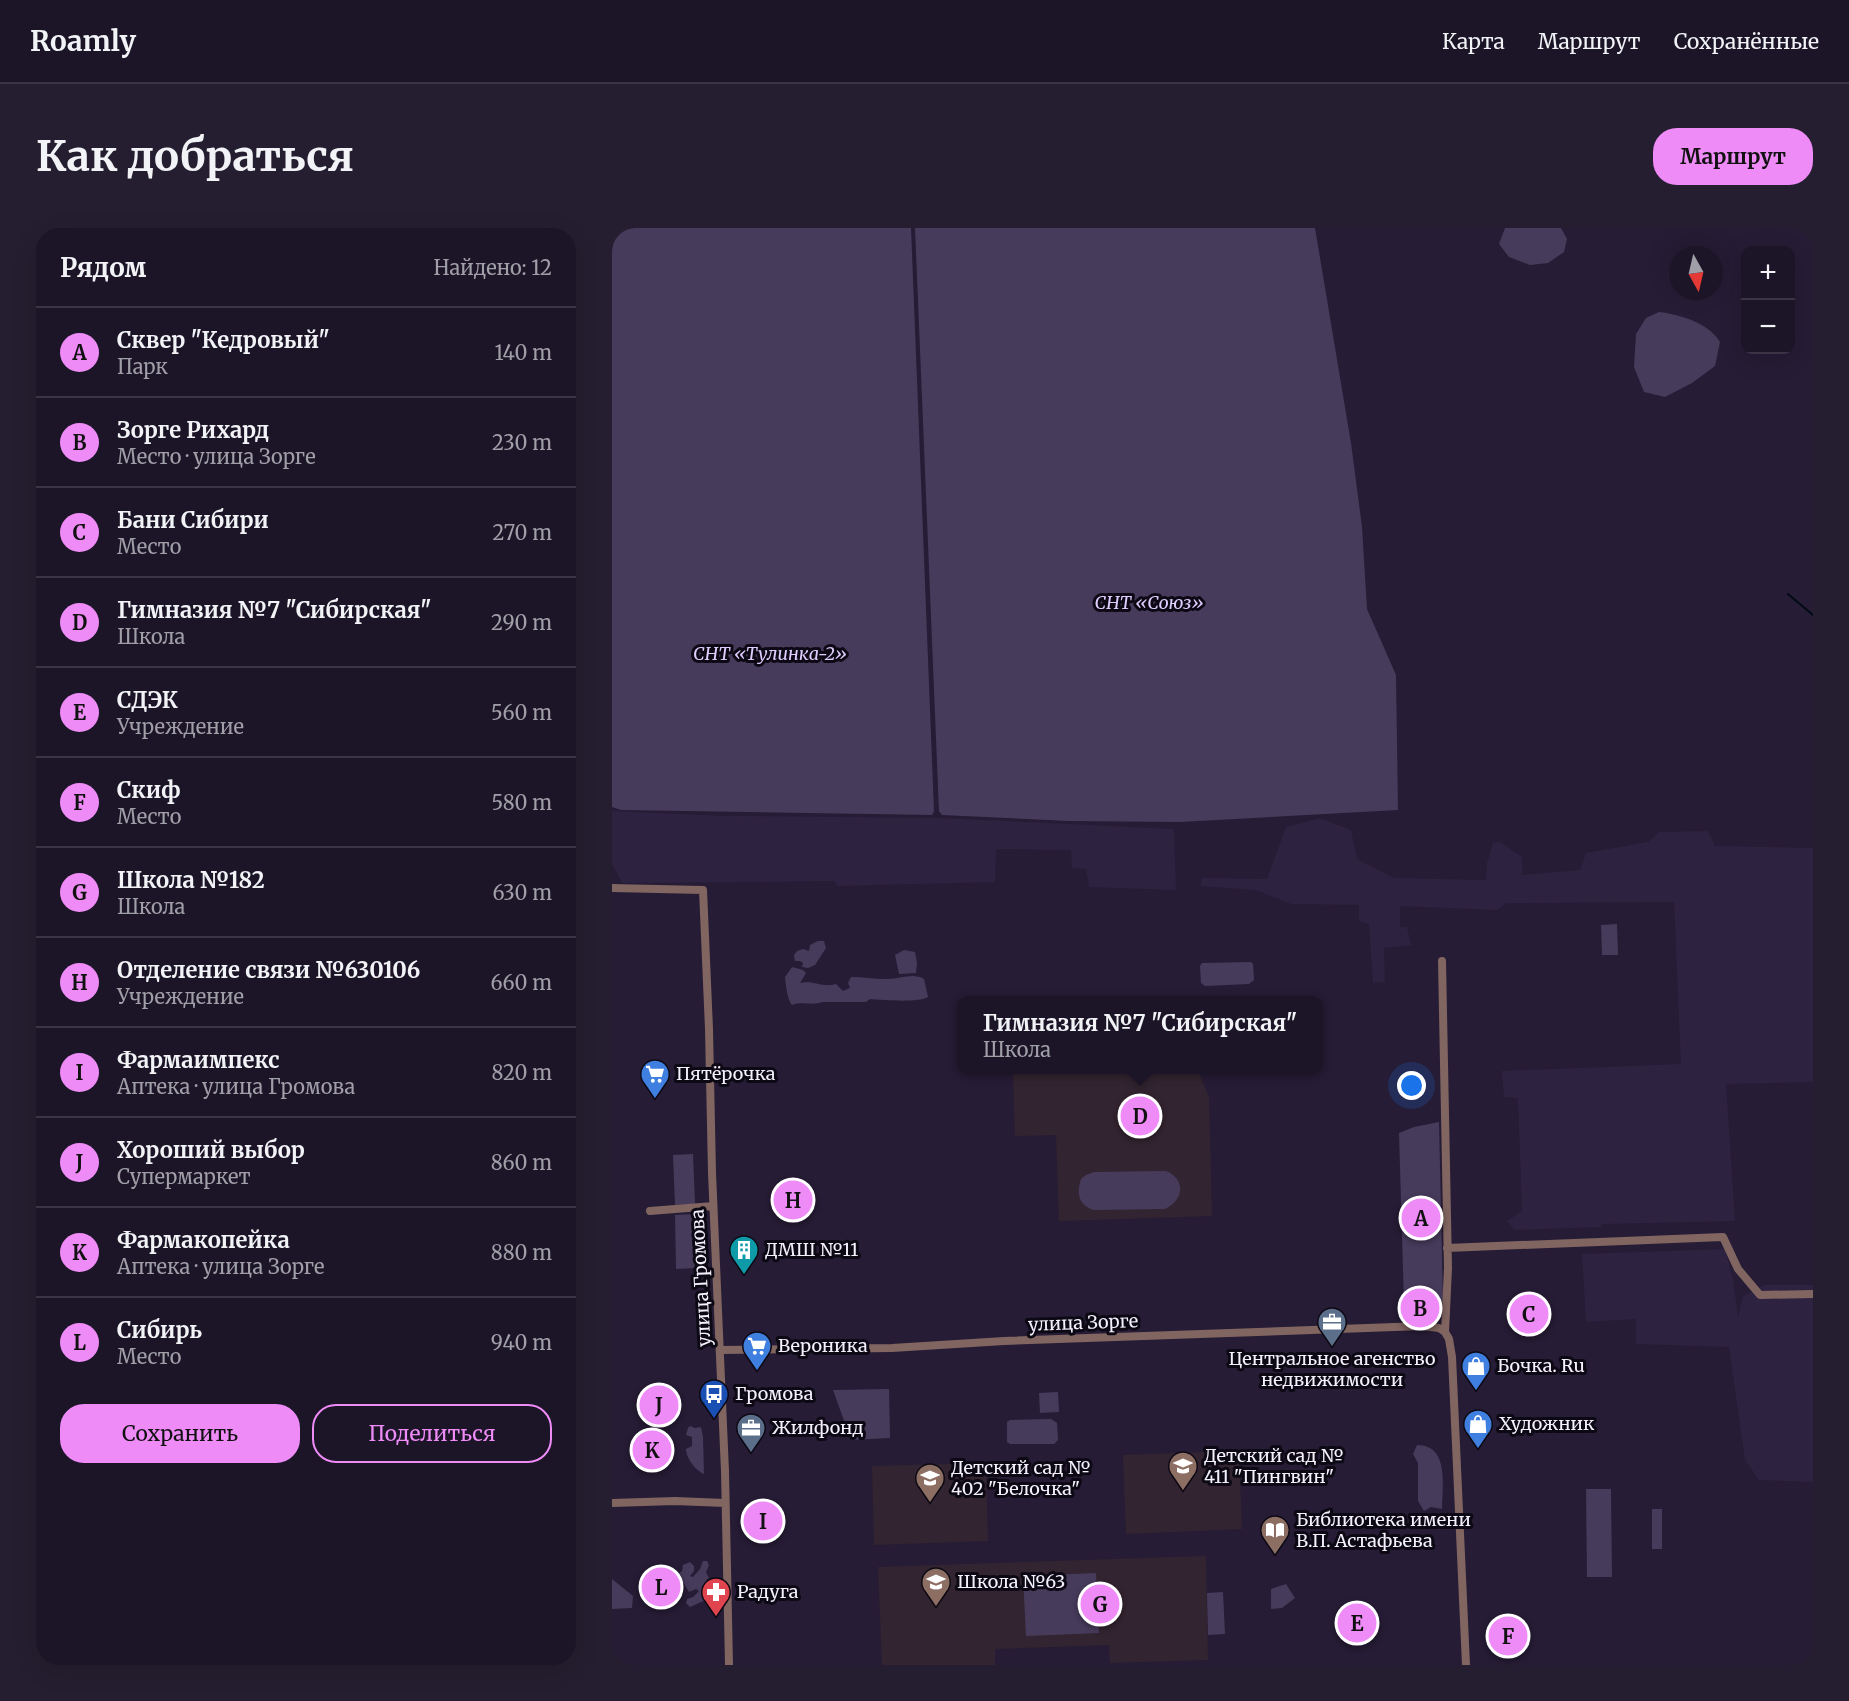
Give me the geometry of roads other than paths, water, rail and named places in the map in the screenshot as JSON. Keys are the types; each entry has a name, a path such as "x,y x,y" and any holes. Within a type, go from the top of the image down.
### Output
{"street":[{"name":"улица Громова","path":"612,888 703,890 729,1665"},
{"path":"1442,961 1447,1248 1445,1332 1449,1339 1452,1357 1466,1665"},
{"path":"650,1211 713,1206"},
{"path":"1447,1248 1723,1237 1738,1269 1760,1295 1813,1294"},
{"name":"улица Зорге","path":"720,1350 892,1348 1013,1340 1422,1326 1439,1328 1445,1332"},
{"path":"612,1503 675,1501 725,1503"}],"waterway":[{"path":"1788,594 1813,615"}],"place":[{"name":"Пятёрочка","path":"655,1100"},
{"name":"Гимназия №7 \"Сибирская\"","path":"1140,1116"},
{"name":"Отделение связи №630106","path":"793,1200"},
{"name":"Сквер \"Кедровый\"","path":"1421,1218"},
{"name":"ДМШ №11","path":"744,1276"},
{"name":"Зорге Рихард","path":"1420,1308"},
{"name":"Бани Сибири","path":"1529,1314"},
{"name":"Центральное агенство недвижимости","path":"1332,1348"},
{"name":"Вероника","path":"757,1372"},
{"name":"Бочка. Ru","path":"1476,1392"},
{"name":"Хороший выбор","path":"659,1405"},
{"name":"Громова","path":"714,1420"},
{"name":"Фармакопейка","path":"652,1450"},
{"name":"Художник","path":"1478,1450"},
{"name":"Жилфонд","path":"751,1454"},
{"name":"Детский сад № 411 \"Пингвин\"","path":"1183,1492"},
{"name":"Детский сад № 402 \"Белочка\"","path":"930,1504"},
{"name":"Фармаимпекс","path":"763,1521"},
{"name":"Библиотека имени В.П. Астафьева","path":"1275,1556"},
{"name":"Сибирь","path":"661,1587"},
{"name":"Школа №182","path":"1100,1604"},
{"name":"Школа №63","path":"936,1608"},
{"name":"Радуга","path":"716,1618"},
{"name":"СДЭК","path":"1357,1623"},
{"name":"Скиф","path":"1508,1636"}],"park label":[{"name":"СНТ «Союз»","path":"1149,603"},
{"name":"СНТ «Тулинка-2»","path":"770,654"}]}
